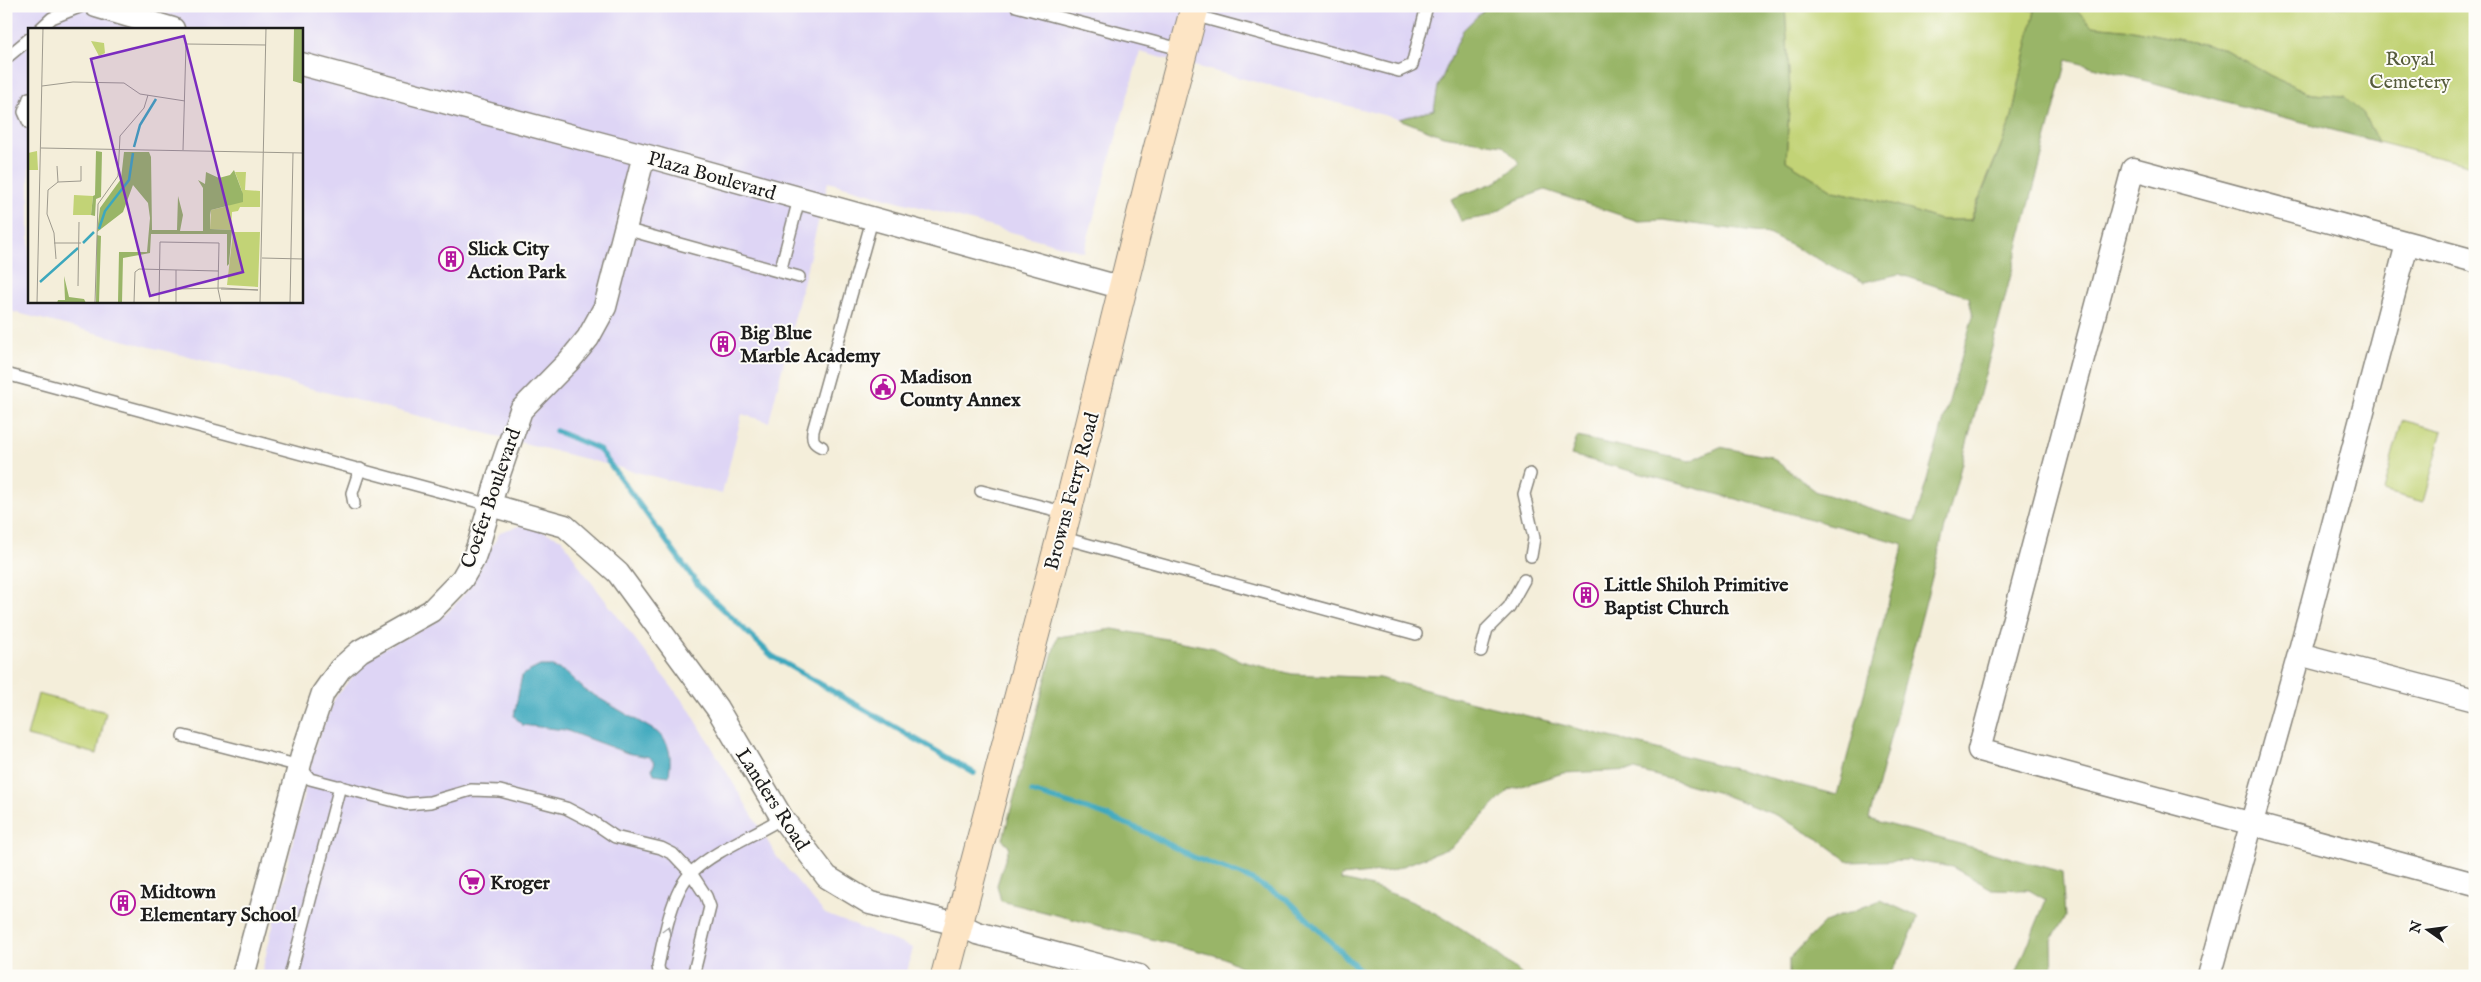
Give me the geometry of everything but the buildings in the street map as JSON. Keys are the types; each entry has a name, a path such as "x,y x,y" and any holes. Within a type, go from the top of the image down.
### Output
{"main road":[{"name":"Browns Ferry Road","path":"945,976 1063,525 1194,10"}],"street":[{"path":"96,6 169,28"},
{"name":"Plaza Boulevard","path":"302,64 1123,288"},
{"name":"Coefer Boulevard","path":"243,976 317,705 332,680 360,651 431,612 462,579 473,560 521,410 569,361 588,338 605,307 644,156"},
{"path":"2475,261 2133,169 1979,750 2475,884"},
{"path":"2209,976 2252,825 2407,244"},
{"name":"Landers Road","path":"490,505 565,526 618,573 717,708 782,818 827,877 870,903 958,924 977,934 1139,976"},
{"path":"2298,654 2475,700"}],"lane":[{"path":"41,28 52,18 82,6"},
{"path":"1016,6 1184,50"},
{"path":"1194,10 1399,71 1412,65 1427,6"},
{"path":"6,58 28,40"},
{"path":"28,101 24,112 28,121"},
{"path":"780,272 799,199"},
{"path":"822,447 815,444 812,439 872,220"},
{"path":"625,229 799,277"},
{"path":"6,374 490,505"},
{"path":"354,504 352,493 360,469"},
{"path":"1530,474 1524,494 1534,538 1531,556"},
{"path":"981,491 1063,525 1416,634"},
{"path":"1481,651 1487,630 1510,607 1524,580"},
{"path":"183,736 300,766 310,779 406,804 430,802 471,790 510,794 566,808 593,822 615,837 661,848 673,854 691,873 706,896 710,907 693,976"},
{"path":"290,976 340,786"},
{"path":"664,976 659,972 658,966 661,951 676,899 691,873 728,848 782,818"}],"shaded area":[{"path":"6,6 1488,6 1463,30 1438,87 1434,110 1399,119 1140,52 1084,252 828,182 769,422 742,414 722,494 6,310"},
{"path":"525,524 562,539 582,570 691,712 777,857 825,914 913,948 906,976 261,976 316,743 336,696 366,661 384,648 431,625 448,612 467,591 500,532"}],"green space":[{"path":"1488,6 1785,6 1790,91 1786,161 1834,191 1896,205 1939,220 1971,220 2011,121 2036,6 2073,6 2092,26 2132,30 2222,48 2271,76 2312,94 2345,96 2363,114 2378,142 2067,60 1869,819 2062,872 2065,917 2052,940 2053,976 2015,976 2046,900 2029,890 1992,889 1952,867 1908,860 1850,862 1820,840 1778,816 1716,792 1635,770 1563,773 1509,790 1452,847 1390,871 1341,876 1341,880 1391,893 1438,915 1482,943 1523,976 1259,976 1222,957 1001,901 997,885 1009,847 1003,839 1057,637 1113,629 1214,648 1241,661 1292,674 1379,678 1837,795 1904,544 1571,455 1577,437 1690,461 1720,447 1771,457 1817,492 1915,522 1973,316 1969,297 1899,274 1864,282 1768,234 1663,220 1638,221 1545,190 1517,200 1490,216 1461,221 1451,199 1496,182 1520,163 1502,145 1443,136 1399,119 1434,110 1438,87 1463,30"},
{"path":"1785,6 2016,6 2035,11 2011,121 1970,220 1939,220 1896,205 1834,191 1786,161 1790,91"},
{"name":"Royal Cemetery","path":"2073,6 2475,6 2475,167 2378,142 2363,114 2345,96 2312,94 2271,76 2222,48 2132,30 2091,26"},
{"path":"2402,420 2443,431 2423,502 2383,491"},
{"path":"38,694 106,712 97,754 27,736"},
{"path":"1881,900 1918,917 1903,953 1889,976 1789,976 1789,959 1825,922"}],"water":[{"path":"540,666 551,666 565,672 585,690 657,732 668,747 669,776 654,774 652,769 655,762 649,757 627,753 565,730 522,725 514,716 522,675"}],"waterway":[{"path":"556,431 599,449 699,586 772,656 974,773"},
{"path":"1032,792 1102,814 1141,830 1193,857 1246,877 1288,900 1366,976"}],"place":[{"name":"Slick City Action Park","path":"451,259"},
{"name":"Big Blue Marble Academy","path":"723,344"},
{"name":"Madison County Annex","path":"883,387"},
{"name":"Little Shiloh Primitive Baptist Church","path":"1586,595"},
{"name":"Kroger","path":"472,882"},
{"name":"Midtown Elementary School","path":"123,903"}]}
